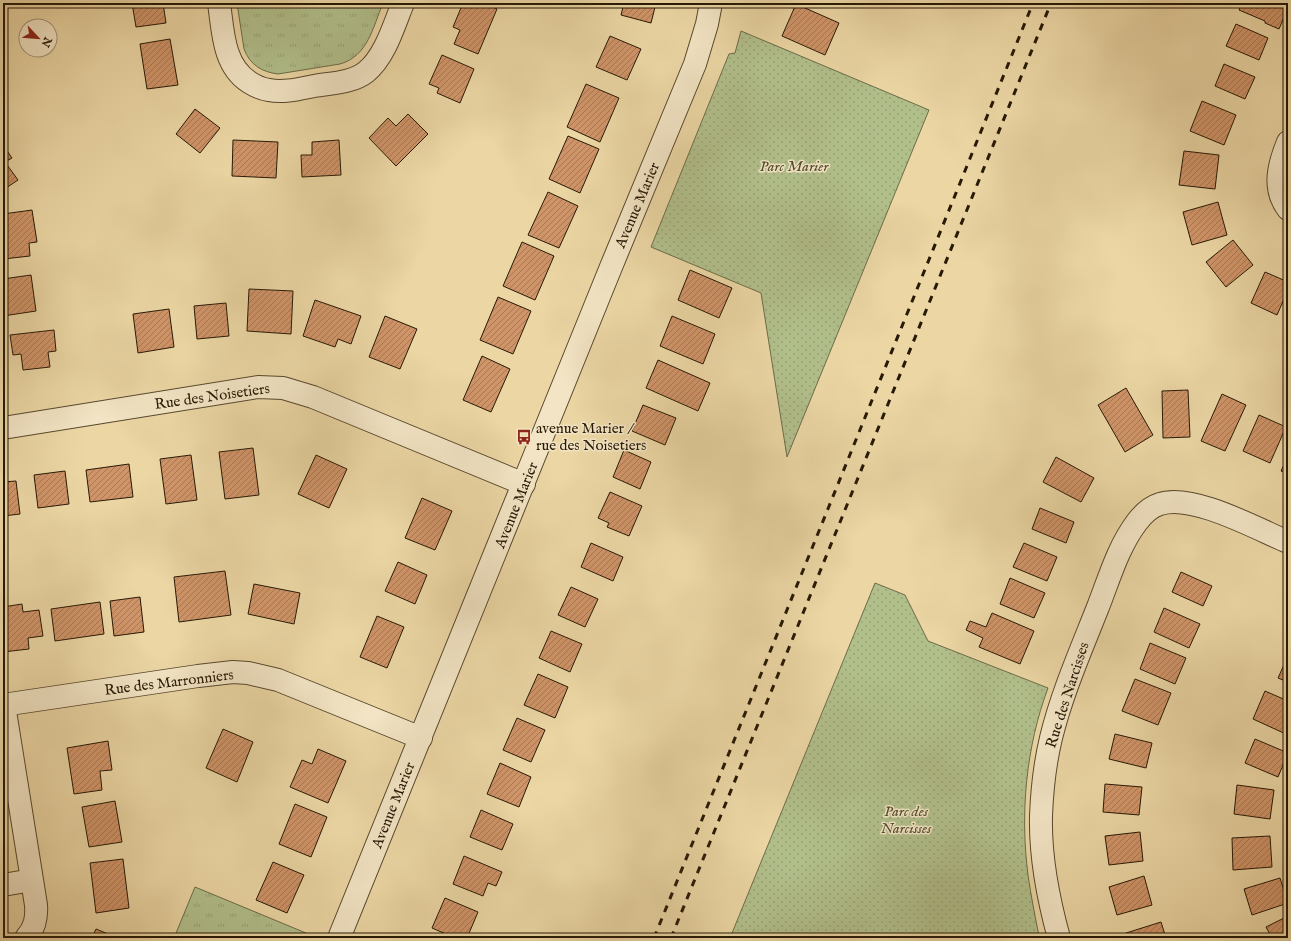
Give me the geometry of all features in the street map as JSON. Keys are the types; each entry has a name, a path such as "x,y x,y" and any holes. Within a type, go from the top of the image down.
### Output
{"street":[{"path":"219,3 225,45 228,57 235,68 243,78 256,86 268,90 284,91 344,81 356,78 366,72 375,63 382,52 403,3"},
{"name":"Avenue Marier","path":"339,938 611,267 695,64 707,24 711,3"},
{"path":"1288,142 1281,159 1278,172 1278,183 1280,195 1288,209"},
{"name":"Rue des Noisetiers","path":"3,428 258,387 283,388 313,397 524,484"},
{"name":"Rue des Narcisses","path":"1059,938 1048,896 1042,838 1043,795 1050,745 1057,716 1070,677 1113,569 1132,530 1146,512 1152,507 1167,502 1187,503 1219,513 1288,542"},
{"name":"Rue des Marronniers","path":"4,705 198,676 233,672 248,673 278,680 421,738"},
{"path":"4,705 32,880 36,915 32,931 26,938"},
{"path":"3,885 32,880"}],"green space":[{"path":"237,3 383,3 368,40 363,48 349,60 340,64 278,74 267,72 257,67 247,55 244,49"},
{"name":"Parc Marier","path":"741,31 929,110 787,457 761,293 651,247 729,54 735,53"},
{"name":"Parc des Narcisses","path":"875,583 905,595 928,641 1048,688 1034,733 1025,804 1028,875 1039,936 1035,938 730,938"},
{"path":"195,887 318,938 174,938"}],"building":[{"path":"132,3 163,3 166,23 136,27"},
{"path":"463,3 484,3 497,9 478,54 454,44 460,30 453,27"},
{"path":"624,3 656,3 651,23 621,15"},
{"path":"1242,3 1287,3 1288,8 1279,29 1265,23 1265,21 1239,10"},
{"path":"796,4 839,23 825,55 782,36"},
{"path":"1236,24 1268,38 1259,60 1226,46"},
{"path":"610,36 641,49 627,80 596,67"},
{"path":"170,39 178,85 147,89 140,44"},
{"path":"442,55 474,69 460,103 437,93 439,88 429,84"},
{"path":"1224,64 1255,77 1245,99 1215,86"},
{"path":"586,84 619,98 600,142 567,127"},
{"path":"1202,101 1236,115 1224,145 1190,131"},
{"path":"195,109 220,128 200,153 176,134"},
{"path":"408,114 428,134 396,166 369,138 388,118 396,126"},
{"path":"568,136 599,149 580,193 549,179"},
{"path":"233,140 278,142 276,178 232,176"},
{"path":"339,140 341,175 302,177 301,155 312,155 312,142"},
{"path":"3,145 12,158 5,162 18,180 3,190"},
{"path":"1184,151 1219,155 1215,189 1179,185"},
{"path":"548,192 578,206 559,248 528,235"},
{"path":"1218,202 1227,235 1192,245 1183,212"},
{"path":"32,210 37,242 29,243 30,256 3,259 3,214"},
{"path":"1233,240 1253,265 1226,287 1206,262"},
{"path":"522,242 554,256 535,300 503,286"},
{"path":"690,270 732,288 719,318 678,300"},
{"path":"1265,272 1288,282 1288,290 1277,315 1251,303"},
{"path":"31,275 36,311 3,316 3,279"},
{"path":"249,289 293,291 291,334 247,331"},
{"path":"498,297 531,311 513,354 480,340"},
{"path":"315,300 361,316 351,344 338,339 335,347 303,336"},
{"path":"226,303 229,336 197,339 194,306"},
{"path":"169,309 174,347 138,353 133,314"},
{"path":"385,316 417,329 400,369 369,357"},
{"path":"672,316 715,334 703,364 660,346"},
{"path":"54,330 56,351 48,352 50,367 23,370 21,354 13,355 10,335"},
{"path":"482,356 510,369 491,412 463,400"},
{"path":"658,360 710,383 698,411 646,388"},
{"path":"1126,388 1153,435 1125,452 1098,405"},
{"path":"1188,390 1190,437 1163,438 1162,391"},
{"path":"1222,394 1246,405 1225,451 1201,441"},
{"path":"643,405 676,418 665,445 632,431"},
{"path":"1259,415 1286,427 1270,463 1243,451"},
{"path":"253,448 259,495 225,499 219,452"},
{"path":"624,450 651,462 640,489 613,477"},
{"path":"191,455 197,500 166,504 160,459"},
{"path":"316,455 347,469 329,508 298,494"},
{"path":"1288,456 1288,474 1281,471"},
{"path":"1056,457 1094,478 1081,502 1043,482"},
{"path":"129,464 133,497 90,502 86,470"},
{"path":"65,471 69,504 38,508 34,475"},
{"path":"16,481 20,514 3,516 3,482"},
{"path":"610,492 642,506 629,536 607,527 609,523 598,518"},
{"path":"422,498 452,511 435,550 405,538"},
{"path":"1040,508 1074,522 1066,543 1032,529"},
{"path":"591,543 623,557 613,581 581,567"},
{"path":"1024,543 1057,557 1047,581 1013,567"},
{"path":"398,562 427,575 415,604 385,591"},
{"path":"225,571 231,615 179,622 174,577"},
{"path":"1181,572 1212,586 1203,606 1172,592"},
{"path":"1010,578 1045,593 1034,618 1000,604"},
{"path":"254,584 300,593 294,624 248,614"},
{"path":"571,587 598,599 585,627 558,615"},
{"path":"140,597 144,632 114,636 110,601"},
{"path":"100,602 104,634 55,641 51,609"},
{"path":"22,604 23,612 39,610 43,636 28,638 29,649 3,652 3,607"},
{"path":"1164,608 1200,624 1189,648 1154,632"},
{"path":"992,613 1034,631 1020,664 979,647 983,638 966,630 970,621 986,627"},
{"path":"377,616 404,627 387,668 360,657"},
{"path":"551,631 582,644 570,672 539,658"},
{"path":"1150,643 1186,658 1175,684 1140,669"},
{"path":"1288,656 1288,682 1278,678"},
{"path":"538,674 568,687 555,718 524,705"},
{"path":"1135,679 1171,693 1158,725 1122,711"},
{"path":"1265,691 1288,701 1288,735 1253,719"},
{"path":"517,718 545,730 531,762 503,750"},
{"path":"223,729 253,742 237,782 206,768"},
{"path":"1115,734 1152,743 1146,768 1109,759"},
{"path":"1255,739 1288,753 1278,777 1245,763"},
{"path":"108,741 112,770 100,771 102,790 74,794 67,748"},
{"path":"318,749 346,761 328,803 290,787 302,760 312,764"},
{"path":"500,763 531,777 519,807 487,794"},
{"path":"1105,784 1142,787 1139,815 1103,812"},
{"path":"1237,785 1274,790 1270,819 1234,814"},
{"path":"115,801 122,842 89,847 82,807"},
{"path":"295,804 327,817 311,857 279,844"},
{"path":"481,810 513,824 502,850 470,837"},
{"path":"1140,832 1143,861 1109,865 1105,836"},
{"path":"1270,836 1272,867 1233,870 1232,838"},
{"path":"464,856 502,872 496,886 488,883 483,896 453,884"},
{"path":"123,859 129,908 96,913 90,863"},
{"path":"273,862 304,875 287,913 256,900"},
{"path":"1144,876 1152,905 1117,915 1109,887"},
{"path":"1280,878 1288,903 1252,915 1244,889"},
{"path":"445,898 478,912 467,938 455,938 432,928"},
{"path":"1288,916 1288,938 1272,938 1266,927"},
{"path":"1161,922 1166,938 1125,938 1123,934"},
{"path":"96,929 118,938 92,938"}],"railway":[{"path":"654,938 1033,3"},
{"path":"671,938 1051,3"}],"place":[{"name":"avenue Marier / rue des Noisetiers","path":"524,437"}]}
